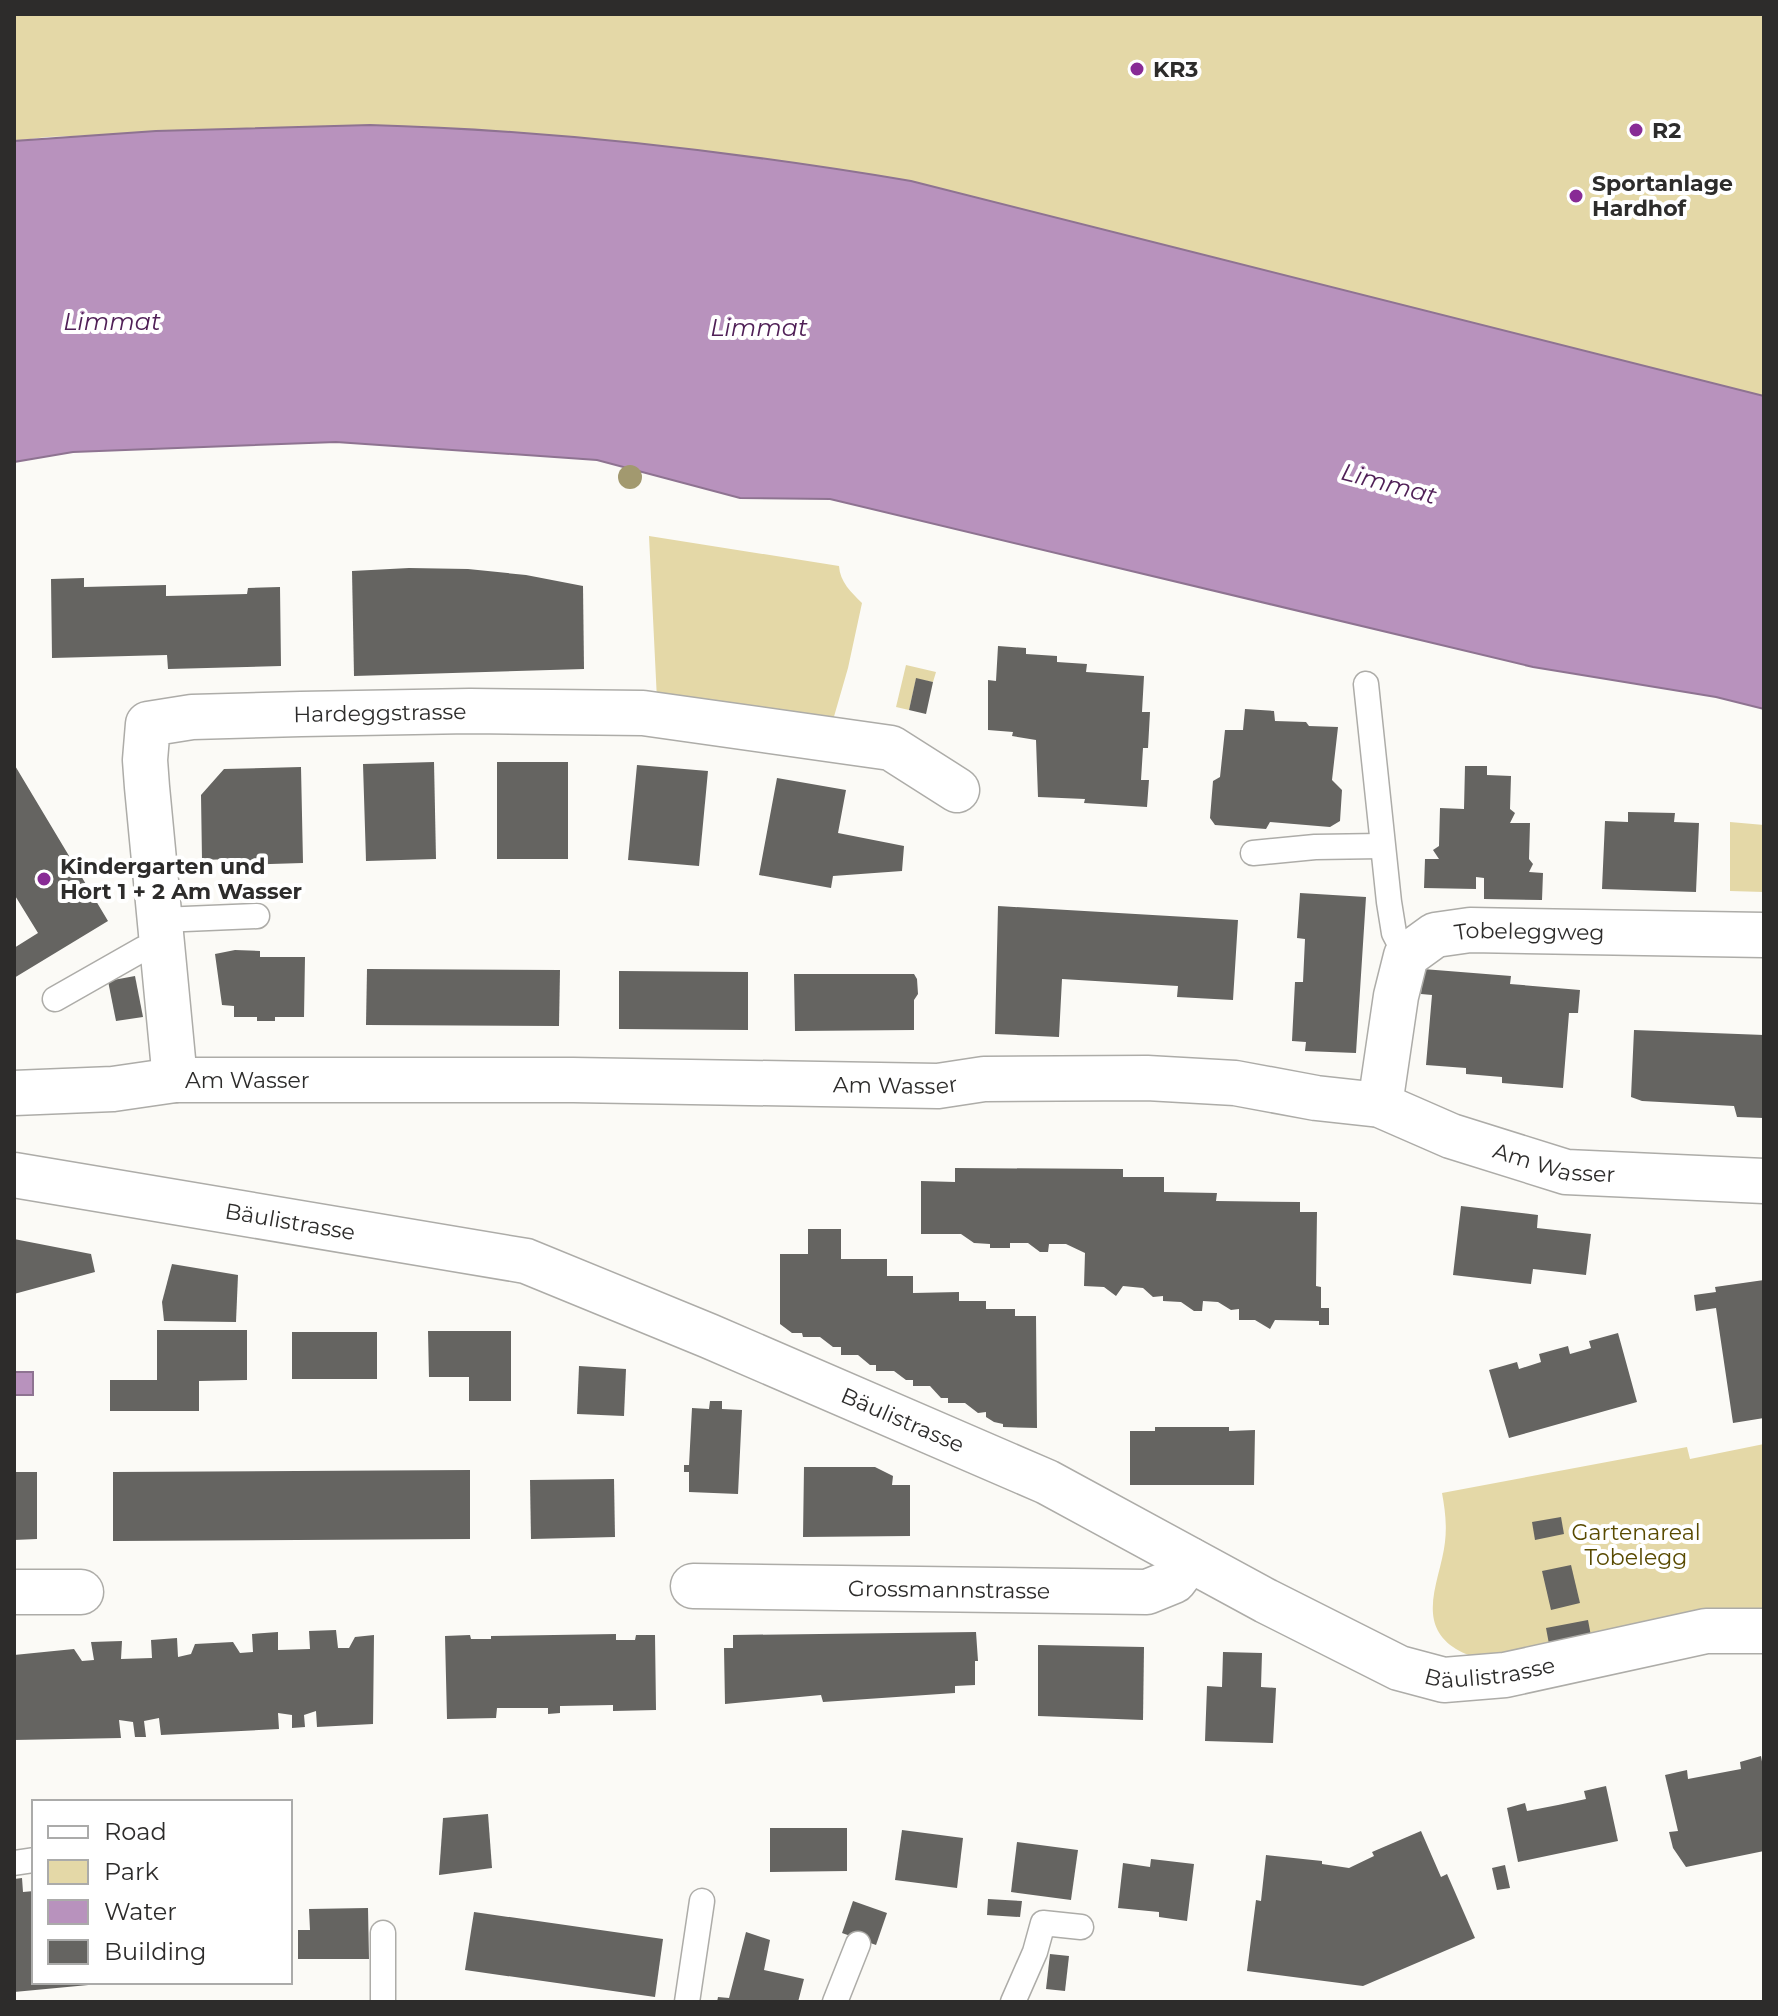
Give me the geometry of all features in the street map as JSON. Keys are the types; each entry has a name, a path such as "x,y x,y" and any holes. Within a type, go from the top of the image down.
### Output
{"street":[{"name":"Hardeggstrasse","path":"175,1080 145,760 148,724 192,717 270,715 470,711 643,713 891,748 957,790"},
{"name":"Tobeleggweg","path":"1406,956 1435,935 1470,930 1764,935"},
{"path":"1380,1105 1396,996 1406,956"},
{"name":"Am Wasser","path":"14,1093 113,1089 175,1080 573,1080 938,1086 984,1079 1147,1078 1235,1083 1316,1098 1380,1105 1451,1136 1566,1172 1764,1181"},
{"name":"Bäulistrasse","path":"14,1175 526,1261 1047,1482 1367,1653 1399,1668 1444,1680 1505,1675 1706,1631 1764,1631"},
{"name":"Grossmannstrasse","path":"693,1586 1147,1592 1174,1581 1190,1560"},
{"path":"14,1592 81,1592"}],"lane":[{"path":"1366,684 1381,846 1394,933 1406,956"},
{"path":"1253,853 1315,847 1381,846"},
{"path":"55,999 143,949 162,932 257,916"},
{"path":"687,2002 702,1901"},
{"path":"1013,2002 1035,1952 1043,1923 1081,1927"},
{"path":"383,1933 383,2002"},
{"path":"835,2002 858,1944"}],"green space":[{"path":"14,14 1764,14 1764,396 911,181 777,160 574,137 370,125 47,137 14,141"},
{"path":"649,536 839,566 844,582 862,603 833,720 657,700"},
{"path":"906,665 936,672 933,682 916,679 909,710 896,707"},
{"path":"1730,822 1764,825 1764,892 1730,891"},
{"name":"Gartenareal Tobelegg","path":"1764,1444 1764,1610 1485,1661 1456,1649 1436,1627 1433,1600 1446,1536 1442,1493 1687,1447 1690,1459"}],"water":[{"name":"Limmat","path":"370,125 506,132 642,144 777,160 911,181 1764,396 1764,709 1716,697 1533,667 830,499 740,498 597,460 336,442 73,452 14,462 14,141 156,131"},
{"path":"14,1372 33,1372 33,1395 14,1395"}],"building":[{"path":"468,569 526,575 583,586 584,669 354,676 352,571"},
{"path":"84,578 84,587 166,585 166,596 247,594 248,588 280,587 281,666 168,669 167,655 52,658 51,579"},
{"path":"998,646 1026,648 1026,654 1057,656 1057,662 1087,664 1086,672 1144,676 1142,712 1150,712 1148,748 1143,748 1141,780 1149,780 1147,807 1038,797 1036,740 1012,736 1013,732 988,730 988,680 996,681"},
{"path":"916,678 933,682 926,714 909,710"},
{"path":"1245,709 1274,711 1275,721 1338,727 1332,780 1342,790 1340,821 1330,827 1270,822 1266,829 1215,825 1210,818 1213,781 1220,777 1225,730 1243,730"},
{"path":"434,762 436,859 366,861 363,764"},
{"path":"497,762 568,762 568,859 497,859"},
{"path":"14,764 108,921 14,978 14,948 38,933 14,894"},
{"path":"637,765 708,771 699,866 628,860"},
{"path":"1465,766 1487,766 1487,775 1511,776 1510,809 1515,813 1510,823 1530,823 1529,859 1533,864 1529,872 1543,873 1542,900 1484,899 1484,878 1476,877 1476,889 1424,888 1425,859 1439,859 1433,850 1439,846 1440,808 1464,809"},
{"path":"301,767 303,863 233,865 233,859 202,860 201,795 224,769"},
{"path":"777,778 846,790 838,833 904,846 902,871 833,876 831,888 759,875"},
{"path":"1628,812 1675,813 1674,822 1699,823 1696,892 1602,889 1605,821 1628,822"},
{"path":"1300,893 1366,897 1356,1053 1305,1051 1306,1042 1292,1041 1295,982 1303,982 1305,939 1297,938"},
{"path":"998,906 1238,920 1233,1000 1177,997 1178,986 1062,979 1059,1037 995,1034"},
{"path":"235,950 260,951 260,957 305,957 304,1017 275,1017 275,1021 257,1021 257,1017 234,1017 234,1006 222,1005 215,954"},
{"path":"367,969 560,970 559,1026 366,1025"},
{"path":"1423,969 1511,976 1510,984 1580,990 1578,1013 1569,1013 1563,1088 1502,1083 1502,1077 1466,1074 1466,1068 1426,1065 1432,995 1421,994"},
{"path":"619,971 748,972 748,1030 619,1029"},
{"path":"794,974 914,974 918,994 914,1000 914,1030 795,1031"},
{"path":"135,976 143,1017 116,1021 108,981"},
{"path":"1634,1030 1764,1035 1764,1118 1737,1117 1734,1106 1642,1101 1631,1097"},
{"path":"955,1168 1123,1169 1123,1177 1164,1177 1164,1192 1217,1193 1216,1201 1300,1202 1300,1212 1317,1212 1316,1286 1321,1287 1321,1308 1329,1308 1329,1325 1319,1325 1319,1321 1275,1320 1270,1329 1255,1320 1239,1320 1239,1309 1231,1310 1218,1302 1203,1301 1202,1311 1194,1311 1181,1302 1163,1301 1163,1296 1153,1297 1143,1288 1123,1286 1116,1296 1104,1287 1084,1286 1085,1253 1066,1244 1049,1244 1048,1252 1040,1252 1028,1243 1010,1243 1010,1248 990,1248 990,1244 974,1243 961,1234 921,1234 921,1181 955,1182"},
{"path":"1461,1206 1538,1215 1537,1228 1591,1234 1586,1275 1533,1269 1531,1284 1453,1275"},
{"path":"808,1229 841,1229 841,1259 887,1259 887,1276 913,1276 913,1293 959,1292 959,1301 986,1301 986,1309 1015,1309 1015,1316 1036,1316 1037,1428 1003,1427 1003,1424 986,1417 986,1412 978,1413 965,1403 948,1403 948,1398 941,1398 930,1386 913,1386 913,1380 906,1380 894,1371 876,1371 876,1365 870,1365 858,1355 841,1355 841,1347 833,1347 820,1337 803,1337 802,1333 792,1333 780,1324 780,1254 808,1254"},
{"path":"14,1239 91,1254 95,1272 14,1294"},
{"path":"172,1264 238,1275 236,1322 164,1321 162,1302"},
{"path":"1764,1280 1764,1418 1733,1423 1716,1308 1696,1311 1694,1295 1716,1292 1715,1287"},
{"path":"157,1330 247,1330 247,1380 199,1381 199,1411 110,1411 110,1380 157,1380"},
{"path":"428,1331 511,1331 511,1401 469,1401 469,1377 429,1377"},
{"path":"292,1332 377,1332 377,1379 292,1379"},
{"path":"1618,1333 1637,1402 1509,1438 1489,1370 1517,1362 1519,1369 1541,1362 1539,1354 1568,1346 1570,1354 1591,1348 1589,1341"},
{"path":"579,1366 626,1369 624,1416 577,1414"},
{"path":"710,1401 722,1401 722,1409 742,1410 738,1494 689,1492 689,1472 684,1472 684,1465 689,1465 692,1408 709,1409"},
{"path":"1155,1427 1255,1430 1254,1485 1130,1485 1130,1431 1155,1431"},
{"path":"804,1467 875,1467 893,1476 892,1485 910,1485 910,1536 803,1537"},
{"path":"470,1470 470,1539 113,1541 113,1472"},
{"path":"14,1472 37,1472 37,1539 14,1540"},
{"path":"614,1479 615,1537 531,1539 530,1480"},
{"path":"1561,1517 1564,1534 1535,1540 1532,1522"},
{"path":"1571,1565 1580,1603 1551,1610 1542,1571"},
{"path":"1588,1620 1591,1636 1549,1644 1546,1628"},
{"path":"336,1630 338,1648 349,1648 355,1637 374,1635 373,1724 317,1727 316,1711 304,1715 305,1727 292,1728 292,1715 278,1713 279,1729 161,1735 159,1718 144,1721 146,1737 135,1737 133,1722 119,1720 121,1738 14,1740 14,1655 74,1649 82,1661 94,1660 91,1642 122,1641 121,1659 152,1658 151,1640 177,1638 178,1657 191,1654 195,1644 233,1642 240,1653 253,1652 252,1634 278,1632 278,1650 310,1649 309,1631"},
{"path":"976,1632 978,1661 975,1661 975,1685 955,1686 955,1693 823,1702 821,1695 725,1704 724,1648 733,1648 733,1635"},
{"path":"616,1634 616,1640 635,1640 636,1635 655,1635 656,1710 613,1711 613,1705 560,1706 560,1713 548,1714 548,1708 497,1708 496,1718 447,1719 445,1636 470,1635 471,1639 491,1639 491,1636"},
{"path":"1038,1645 1144,1647 1143,1720 1038,1716"},
{"path":"1223,1652 1262,1653 1261,1687 1276,1688 1273,1743 1205,1741 1207,1686 1222,1687"},
{"path":"1761,1756 1764,1773 1764,1851 1686,1867 1673,1848 1669,1832 1678,1831 1665,1775 1687,1770 1688,1779 1741,1769 1740,1762"},
{"path":"1606,1786 1618,1841 1518,1862 1507,1808 1525,1803 1527,1811 1586,1799 1584,1791"},
{"path":"488,1814 492,1868 439,1875 443,1818"},
{"path":"770,1828 847,1828 847,1871 770,1872"},
{"path":"902,1830 963,1838 957,1888 895,1880"},
{"path":"1421,1831 1441,1877 1447,1874 1475,1938 1363,1986 1247,1971 1256,1900 1261,1901 1266,1855 1322,1861 1322,1864 1349,1868 1374,1856 1372,1852"},
{"path":"1017,1842 1078,1850 1071,1900 1011,1892"},
{"path":"1151,1859 1194,1864 1187,1921 1159,1917 1159,1912 1118,1908 1123,1863 1150,1867"},
{"path":"1505,1865 1510,1888 1497,1890 1492,1868"},
{"path":"22,1878 23,1892 32,1891 32,1984 99,1984 14,1992 14,1879"},
{"path":"988,1899 1022,1901 1020,1917 987,1915"},
{"path":"853,1901 887,1913 876,1945 842,1933"},
{"path":"368,1908 369,1959 298,1959 298,1930 310,1930 309,1909"},
{"path":"474,1912 663,1939 655,1997 465,1970"},
{"path":"746,1932 770,1940 764,1970 804,1979 798,2002 717,2002 718,1997 729,1998"},
{"path":"1050,1954 1069,1956 1065,1991 1046,1989"}],"place":[{"name":"KR3","path":"1137,69"},
{"name":"R2","path":"1636,130"},
{"name":"Sportanlage Hardhof","path":"1576,196"},
{"name":"Kindergarten und Hort 1 + 2 Am Wasser","path":"44,879"}]}
